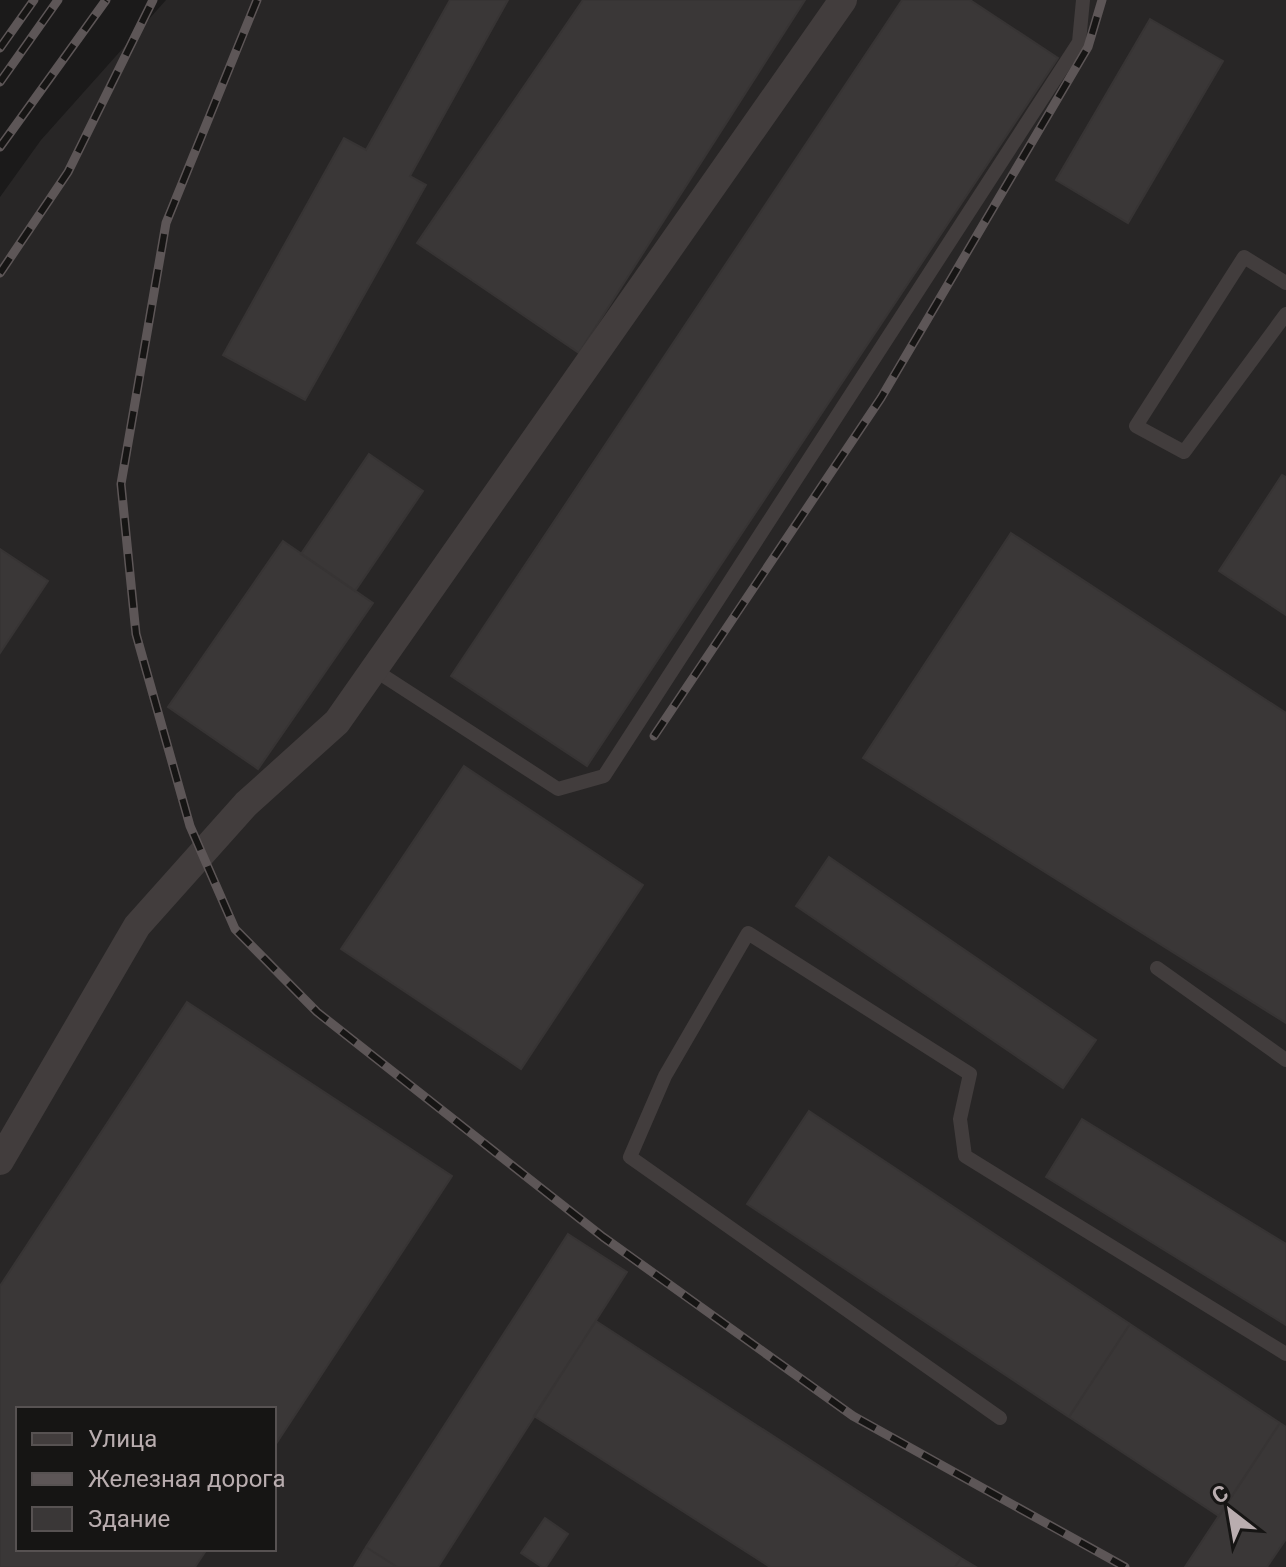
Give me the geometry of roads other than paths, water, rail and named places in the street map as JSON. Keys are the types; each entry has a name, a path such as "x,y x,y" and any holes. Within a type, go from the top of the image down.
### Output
{"street":[{"path":"2,1151 137,926 246,804 337,722 843,0"}],"lane":[{"path":"373,669 558,789 604,776 1079,42 1083,0"},
{"path":"1286,283 1244,257 1136,426 1184,452 1286,314"},
{"path":"1000,1418 630,1157 665,1076 748,933 970,1074 960,1119 965,1156 1286,1354"},
{"path":"1157,968 1286,1060"}],"railway":[{"path":"0,48 34,0"},
{"path":"0,82 58,0"},
{"path":"0,147 106,0"},
{"path":"0,273 68,172 153,0"},
{"path":"257,0 166,223 121,484 136,634 190,826 235,929 317,1012 603,1237 853,1416 1125,1567"},
{"path":"654,736 881,398 1088,47 1102,0"}]}
